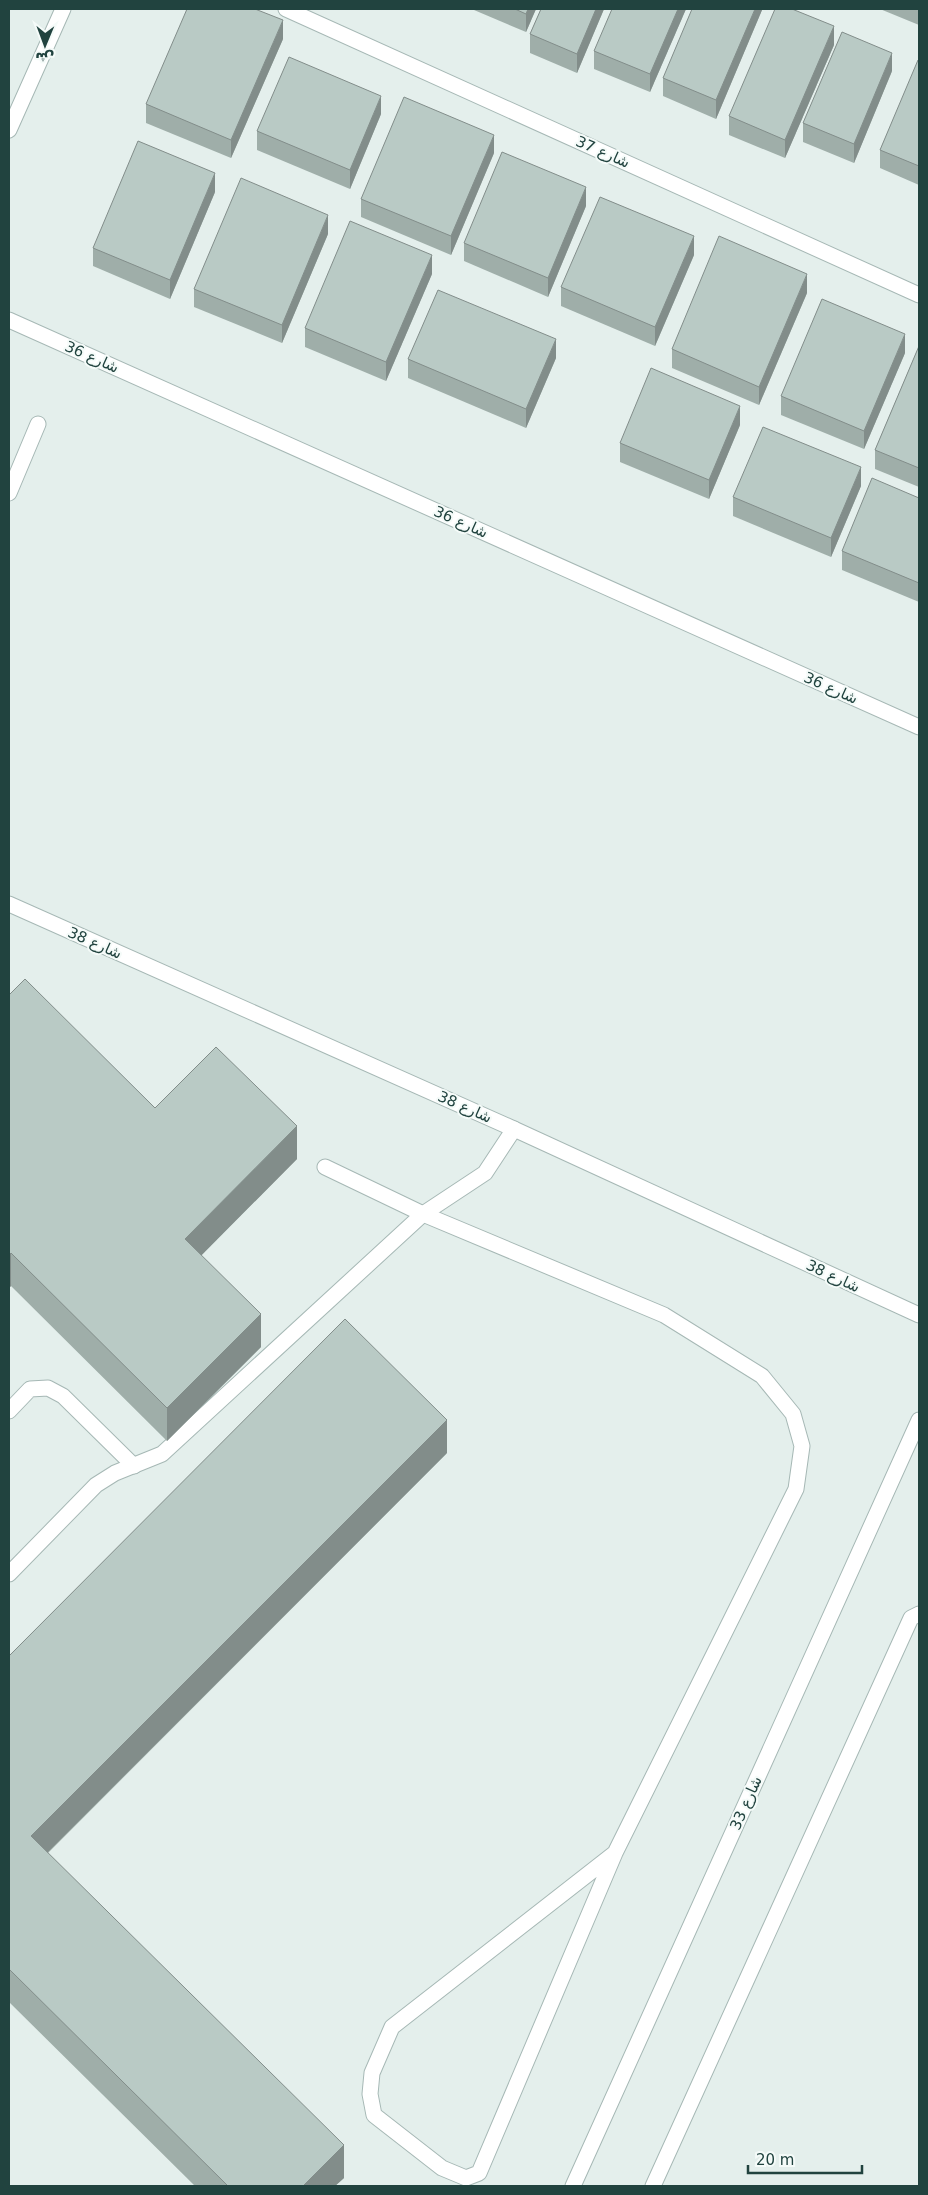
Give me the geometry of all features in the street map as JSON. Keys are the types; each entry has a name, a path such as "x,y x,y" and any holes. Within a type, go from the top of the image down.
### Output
{"street":[{"path":"9,130 63,9"},
{"name":"شارع 37","path":"286,9 919,295"},
{"name":"شارع 36","path":"9,320 918,722"},
{"path":"9,493 38,424"},
{"name":"شارع 38","path":"9,904 514,1129 919,1315"},
{"path":"9,1574 96,1485 116,1473 162,1454 424,1214 485,1173 514,1129"},
{"path":"325,1167 424,1214 664,1316 762,1376 792,1414 802,1446 796,1489 615,1853 479,2173 466,2178 442,2168 374,2116 370,2094 372,2072 392,2028 615,1853"},
{"path":"9,1411 30,1389 48,1388 63,1396 134,1466"},
{"name":"شارع 33","path":"572,2186 919,1420"},
{"path":"653,2186 911,1618 919,1614"}],"building":[{"path":"187,9 255,9 283,20 231,140 146,104"},
{"path":"515,9 528,9 526,14"},
{"path":"541,9 596,9 577,54 530,34"},
{"path":"612,9 678,9 650,74 594,51"},
{"path":"692,9 755,9 716,100 663,78"},
{"path":"775,9 792,9 834,26 785,140 729,116"},
{"path":"842,32 892,53 854,144 803,123"},
{"path":"289,57 381,96 350,170 257,131"},
{"path":"919,61 919,166 880,150"},
{"path":"404,97 494,135 451,236 361,199"},
{"path":"138,141 215,173 170,280 93,248"},
{"path":"502,152 586,187 548,278 464,243"},
{"path":"241,178 328,215 282,325 194,289"},
{"path":"600,197 694,236 655,327 561,287"},
{"path":"350,221 432,255 386,362 305,328"},
{"path":"719,236 807,274 759,387 672,349"},
{"path":"438,290 556,339 526,409 408,359"},
{"path":"822,299 905,334 864,431 781,396"},
{"path":"919,346 919,468 875,450"},
{"path":"651,368 740,406 709,480 620,443"},
{"path":"763,427 861,467 831,538 733,497"},
{"path":"872,478 919,498 919,583 842,551"},
{"path":"25,979 155,1108 216,1047 297,1126 185,1239 261,1314 167,1408 11,1253 9,1255 9,995"},
{"path":"345,1319 447,1420 31,1836 344,2145 303,2186 228,2186 9,1969 9,1656"}]}
